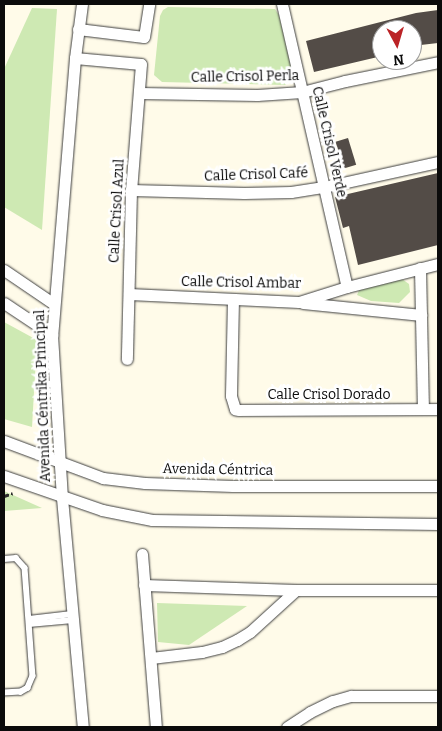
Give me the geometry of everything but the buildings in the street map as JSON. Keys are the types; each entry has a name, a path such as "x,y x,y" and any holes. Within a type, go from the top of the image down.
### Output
{"street":[{"name":"Avenida Céntrika Principal","path":"82,4 75,58 52,335 62,498 83,727"},
{"path":"78,29 144,37 149,4"},
{"name":"Calle Crisol Verde","path":"282,4 347,287"},
{"name":"Calle Crisol Azul","path":"75,58 141,64 131,190 127,359"},
{"name":"Calle Crisol Perla","path":"140,93 257,94 302,92 438,62"},
{"name":"Calle Crisol Café","path":"131,190 244,193 291,192 324,187 438,162"},
{"name":"Calle Crisol Ambar","path":"129,294 299,302 347,287 438,264"},
{"path":"420,268 423,409"},
{"path":"4,270 54,304"},
{"name":"Calle Crisol Dorado","path":"233,300 231,396 232,406 239,410 438,409"},
{"path":"299,302 421,315"},
{"path":"4,303 52,335"},
{"name":"Avenida Céntrica","path":"4,441 104,478 145,483 232,486 438,486"},
{"path":"4,476 62,498 102,510 152,520 438,524"},
{"path":"142,554 156,727"},
{"path":"144,585 296,590 438,590"},
{"path":"151,658 202,652 222,647 237,640 250,632 296,590"},
{"path":"287,727 310,712 333,701 351,696 438,696"}],"lane":[{"path":"4,559 16,558 25,568 32,683 21,692 4,693"},
{"path":"29,622 72,617"}],"green space":[{"path":"168,7 275,9 279,15 293,75 290,81 285,85 162,82 154,75 160,16 163,10"},
{"path":"32,8 57,9 42,230 4,207 4,69"},
{"path":"402,279 409,284 410,292 399,303 371,301 357,295 360,288"},
{"path":"4,322 37,340 32,427 4,419"},
{"path":"4,491 42,508 4,511"},
{"path":"157,603 247,606 189,645 158,642"}]}
